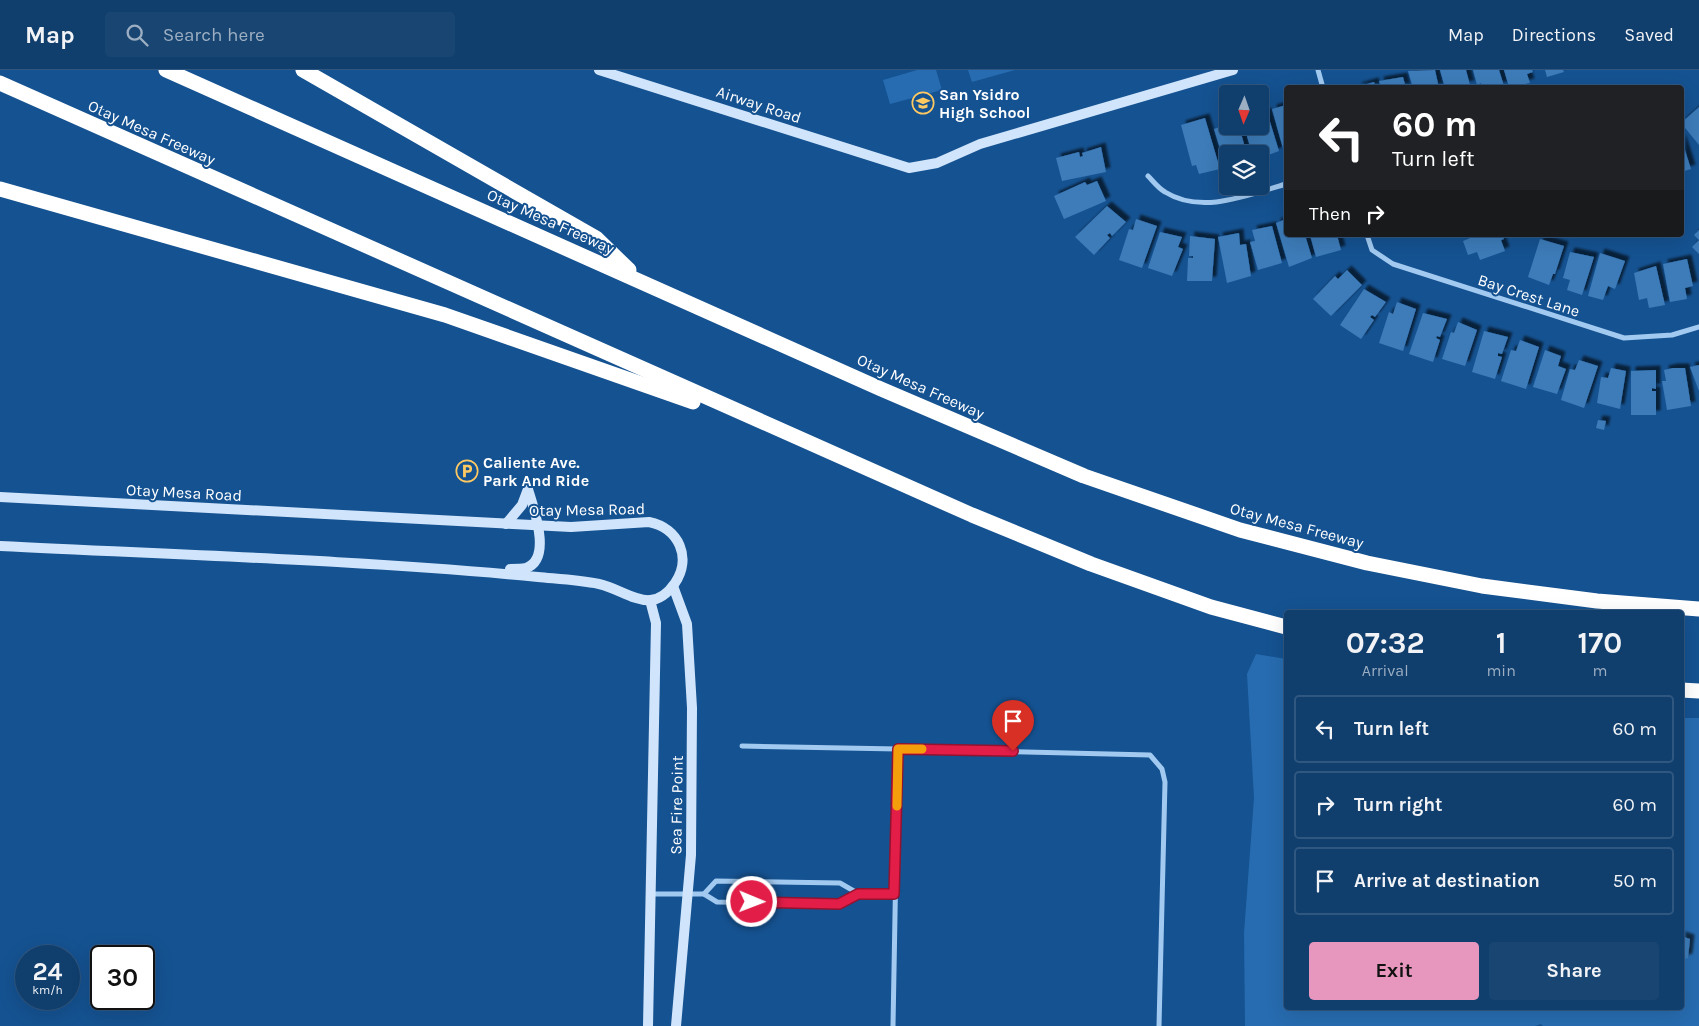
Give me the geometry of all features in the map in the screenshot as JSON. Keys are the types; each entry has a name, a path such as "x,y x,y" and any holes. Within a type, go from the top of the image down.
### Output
{"highway":[{"name":"Otay Mesa Freeway","path":"166,70 637,278 881,389 1084,476 1240,530 1367,563 1482,586 1596,601 1699,609"},
{"path":"303,70 596,238 637,278"},
{"name":"Otay Mesa Freeway","path":"0,83 803,441 1091,564 1211,607 1284,626"},
{"path":"0,189 446,315 803,441"},
{"path":"1684,690 1699,691"}],"street":[{"name":"Airway Road","path":"598,70 909,168 937,163 980,144 1232,70"},
{"path":"1318,70 1322,85"},
{"path":"1148,176 1164,192 1182,200 1223,203 1284,185"},
{"name":"Bay Crest Lane","path":"1368,237 1372,250 1393,264 1624,338 1672,335 1699,327"},
{"path":"477,571 526,568 533,563 540,541 539,525 528,489 522,506 506,524"},
{"name":"Otay Mesa Road","path":"0,497 572,527 632,522 658,524 672,533 679,542 684,556 682,568 673,586"},
{"path":"0,546 477,571 592,583 611,587 636,599 650,600 666,593 673,586"},
{"name":"Sea Fire Point","path":"673,586 687,624 690,654 691,855 676,1026"},
{"name":"Sea Fire Point","path":"648,1026 656,623 650,600"},
{"path":"742,746 1150,755 1162,769 1165,782 1159,1026"},
{"path":"893,1026 898,749"},
{"path":"704,894 716,881 840,883 858,894"},
{"path":"650,894 704,894 717,902 839,904 858,894 894,894"}],"shaded area":[{"path":"917,70 936,70 942,90 890,104 883,80"},
{"path":"968,70 1015,70 972,82"},
{"path":"1256,654 1284,659 1284,1010 1684,1010 1684,718 1699,718 1699,1026 1543,1026 1541,1024 1535,1026 1245,1026 1244,933 1254,798 1247,674"}],"building":[{"path":"1435,70 1438,85 1412,85 1408,71"},
{"path":"1440,70 1466,70 1470,85 1444,85"},
{"path":"1473,70 1499,70 1504,85 1481,85 1481,83 1477,85"},
{"path":"1504,70 1532,70 1533,72 1527,74 1530,83 1508,85"},
{"path":"1545,70 1563,70 1564,72 1547,77"},
{"path":"1403,77 1405,85 1380,85 1379,81"},
{"path":"1374,82 1375,85 1364,85"},
{"path":"1284,106 1284,152 1272,109"},
{"path":"1699,107 1699,145 1684,127 1684,120"},
{"path":"1205,118 1219,169 1199,174 1196,165 1192,166 1181,125"},
{"path":"1269,118 1279,151 1269,155 1269,145 1250,145 1247,135 1269,135"},
{"path":"1219,127 1219,135 1242,135 1244,145 1219,145 1214,129"},
{"path":"1101,147 1106,172 1062,181 1056,158 1079,152 1080,157 1083,156 1082,153"},
{"path":"1684,147 1691,169 1684,171"},
{"path":"1097,181 1106,201 1064,219 1054,196 1085,182 1087,185"},
{"path":"1107,206 1126,222 1112,236 1110,233 1107,235 1110,238 1094,255 1075,237"},
{"path":"1136,219 1157,226 1142,268 1119,260 1129,229 1133,230"},
{"path":"1284,220 1284,237 1306,237 1312,258 1289,267 1276,223"},
{"path":"1272,226 1282,263 1258,270 1250,242 1255,241 1252,230"},
{"path":"1699,230 1699,240 1694,235"},
{"path":"1160,232 1182,237 1178,247 1183,249 1172,276 1148,268"},
{"path":"1239,233 1240,245 1246,244 1251,276 1227,283 1218,237"},
{"path":"1190,236 1215,239 1212,281 1187,281 1188,258 1193,258 1193,256 1189,256"},
{"path":"1311,237 1338,237 1341,250 1316,257"},
{"path":"1472,237 1503,237 1504,239 1501,240 1505,251 1480,260 1477,252 1468,255 1463,241"},
{"path":"1540,239 1564,246 1555,274 1553,274 1549,285 1528,277"},
{"path":"1699,240 1699,254 1692,247"},
{"path":"1570,252 1594,257 1582,295 1567,290 1570,280 1563,278"},
{"path":"1600,253 1625,261 1615,289 1608,286 1603,300 1588,296"},
{"path":"1687,259 1693,286 1685,288 1687,299 1670,302 1663,264"},
{"path":"1656,266 1665,305 1649,308 1647,298 1639,300 1634,273"},
{"path":"1347,270 1362,285 1331,316 1313,299 1335,276 1338,279"},
{"path":"1364,289 1386,302 1375,317 1372,315 1370,317 1374,320 1361,339 1340,325"},
{"path":"1397,302 1416,309 1403,351 1379,343 1389,312 1393,314"},
{"path":"1423,313 1447,319 1440,337 1437,336 1436,338 1440,340 1433,362 1409,354"},
{"path":"1458,322 1477,330 1465,366 1442,359 1451,332 1454,333"},
{"path":"1484,331 1508,337 1502,354 1498,353 1498,356 1502,357 1495,379 1472,372"},
{"path":"1520,340 1539,347 1526,389 1501,381 1511,350 1516,351"},
{"path":"1545,350 1561,356 1558,366 1566,369 1557,394 1533,387"},
{"path":"1579,360 1598,366 1584,408 1561,400 1570,369 1575,370"},
{"path":"1699,365 1699,391 1690,367"},
{"path":"1611,368 1626,371 1620,409 1597,403 1601,377 1608,378"},
{"path":"1685,368 1691,406 1667,410 1662,381 1666,381 1664,370"},
{"path":"1656,370 1656,389 1652,388 1652,391 1656,391 1656,415 1631,415 1631,371"},
{"path":"1598,420 1606,421 1604,430 1596,428"},
{"path":"1684,937 1690,939 1688,958 1684,959"}],"slow traffic":[{"path":"897,806 898,749 922,749"}],"place":[{"name":"San Ysidro High School","path":"923,103"},
{"name":"Caliente Ave. Park And Ride","path":"467,471"}],"route":[{"path":"752,902 839,904 858,894 894,894 898,749 1013,751"}]}
